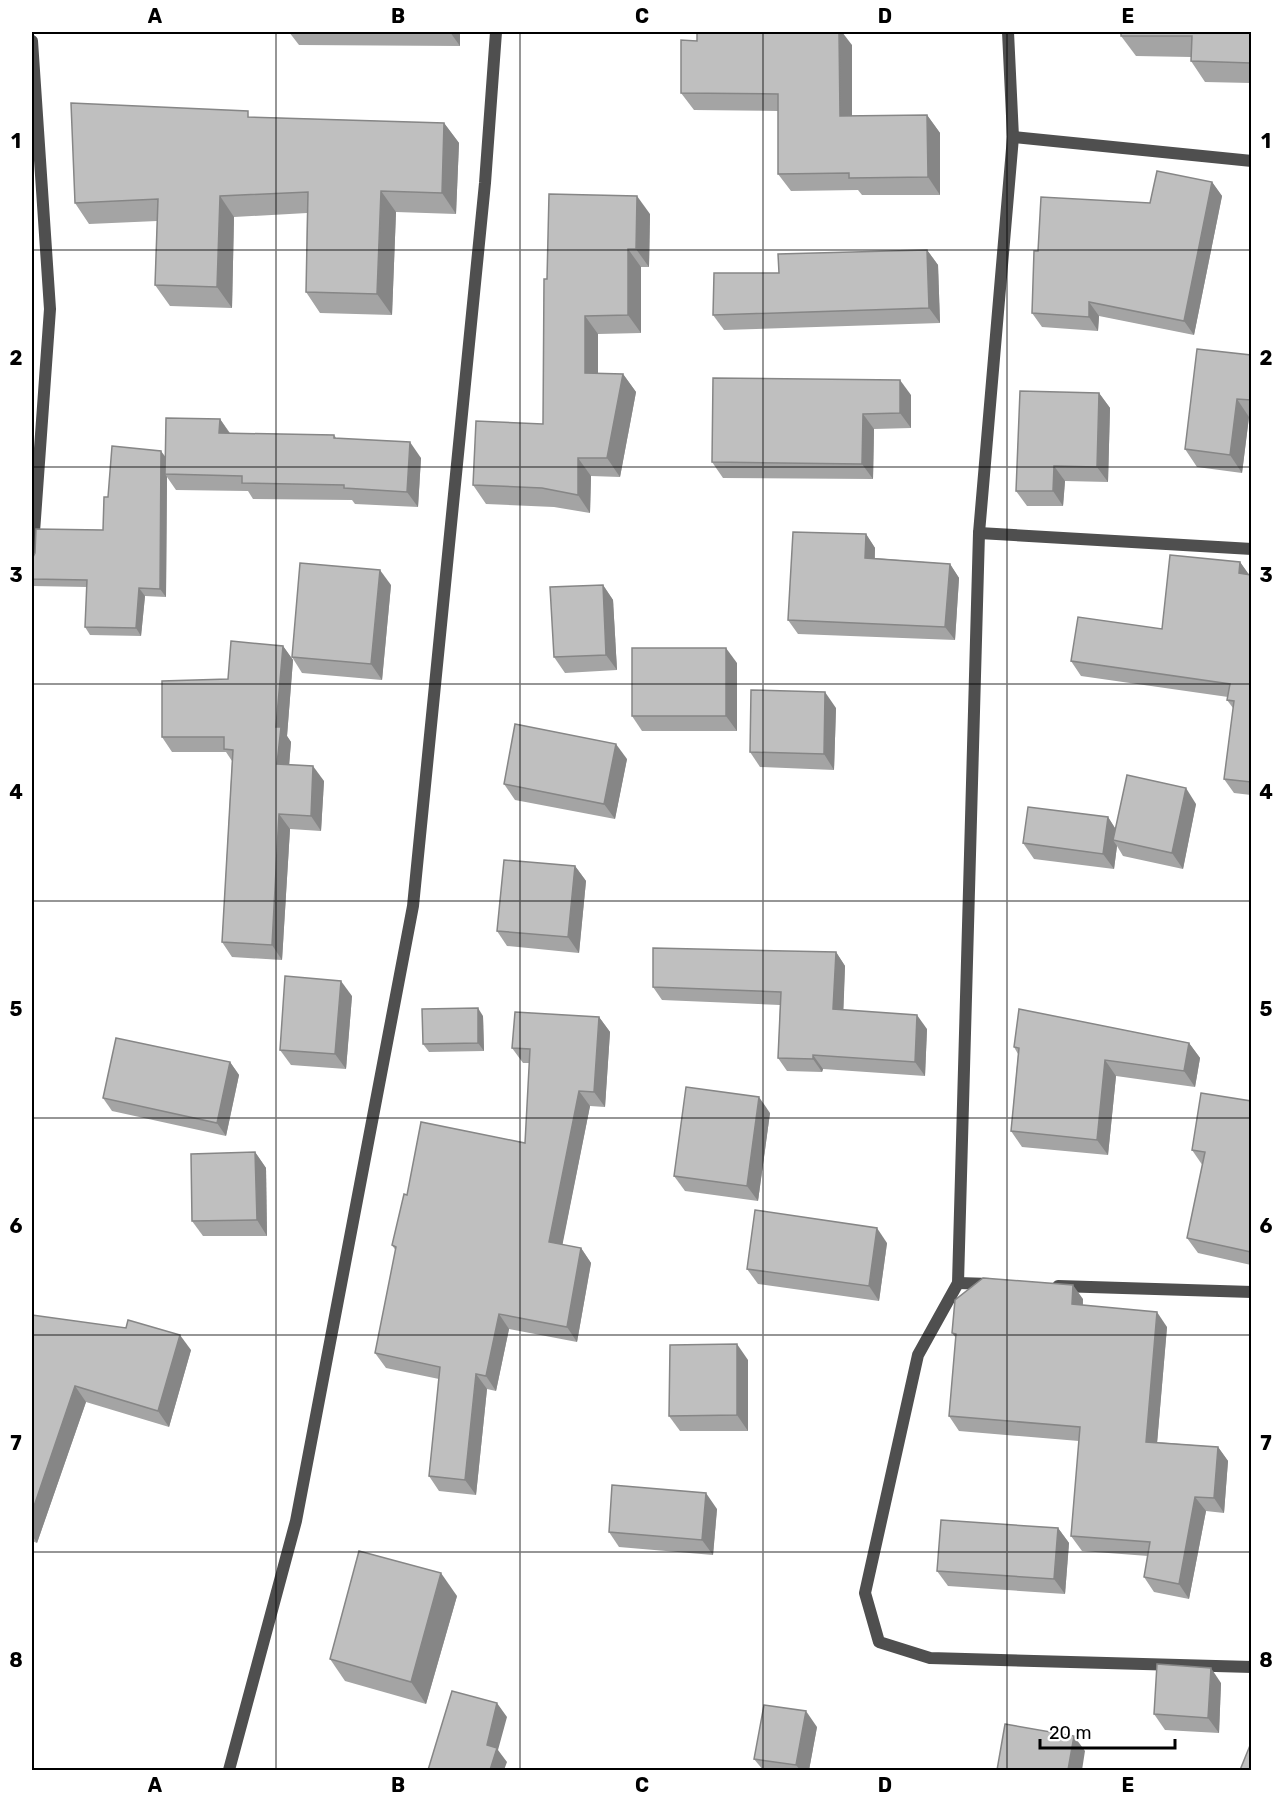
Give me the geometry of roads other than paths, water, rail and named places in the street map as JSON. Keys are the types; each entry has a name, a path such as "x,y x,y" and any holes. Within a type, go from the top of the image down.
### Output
{"street":[{"path":"229,1770 296,1521 413,906 485,183 496,32"},
{"path":"1008,32 1013,138 979,533 958,1283 918,1354 865,1593 879,1642 930,1658 1251,1667"},
{"path":"32,42 50,309 32,561"},
{"path":"1013,138 1251,161"},
{"path":"979,533 1251,549"},
{"path":"958,1283 1005,1284"},
{"path":"1040,1285 1251,1292"}]}
